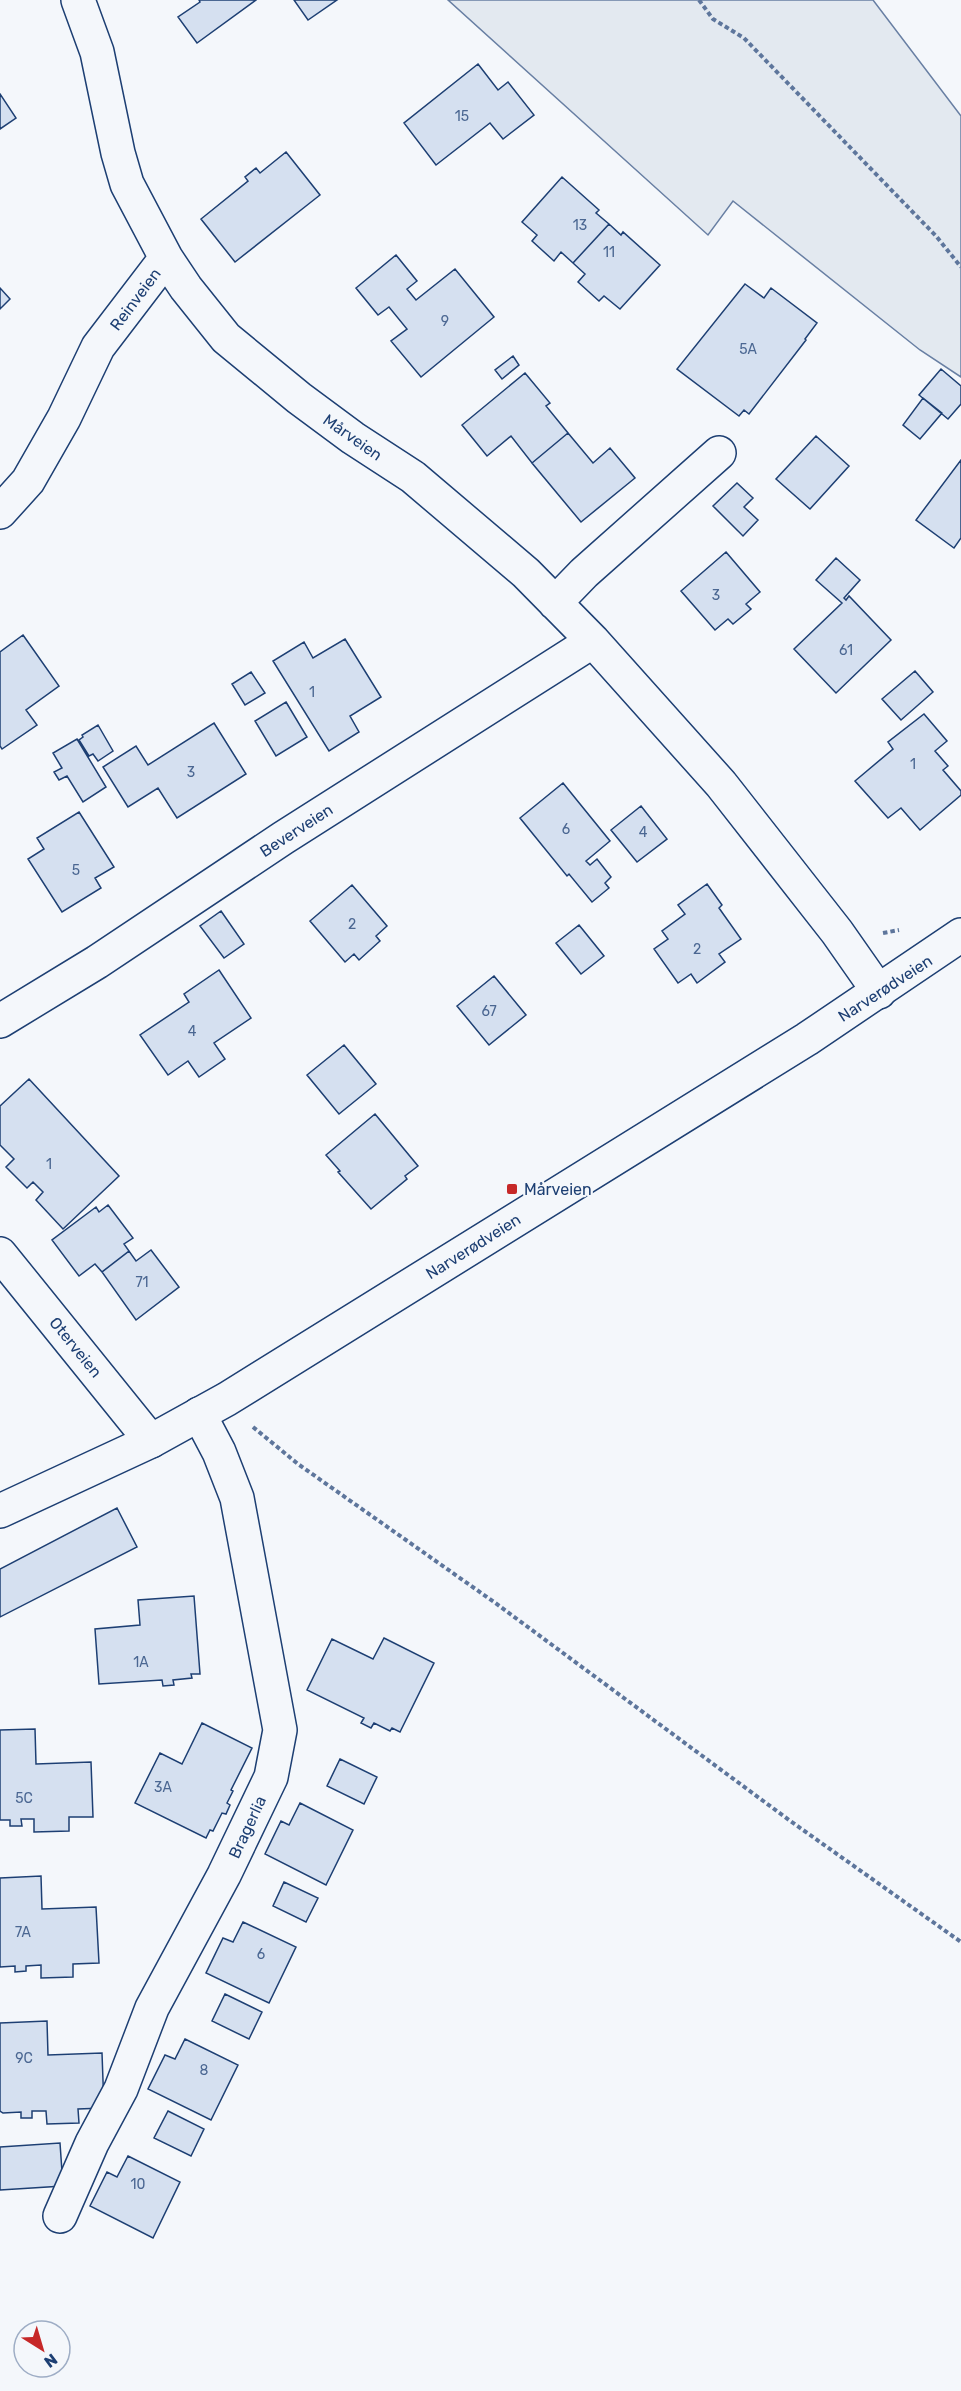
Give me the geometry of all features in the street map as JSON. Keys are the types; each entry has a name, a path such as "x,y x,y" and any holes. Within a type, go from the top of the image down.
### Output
{"street":[{"name":"Reinveien","path":"0,512 28,481 64,418 98,347 166,258 128,184 118,153 97,52 78,0"},
{"name":"Mårveien","path":"166,258 186,288 226,338 308,405 413,477 526,573 593,641 721,784 837,932 879,992"},
{"path":"555,603 584,573 718,453"},
{"name":"Beverveien","path":"0,1021 98,962 283,838 593,641"},
{"name":"Narverødveien","path":"0,1511 151,1441 227,1399 879,992 961,935"},
{"name":"Oterveien","path":"0,1254 151,1441"},
{"name":"Bragerlia","path":"60,2216 92,2143 121,2089 152,2008 224,1875 271,1777 280,1730 237,1498 219,1452 199,1414"}],"path":[{"path":"699,0 713,19 744,38 936,236 961,267"},
{"path":"227,1399 244,1419 298,1464 494,1602 789,1820 961,1942"}],"shaded area":[{"path":"448,0 873,0 961,116 961,377 920,350 733,201 708,235"}],"building":[{"path":"199,0 256,0 197,43 178,17 200,2"},
{"path":"294,0 337,0 308,20"},
{"path":"478,64 498,90 508,82 534,115 503,139 490,123 436,165 404,123"},
{"path":"0,94 16,118 0,129"},
{"path":"286,152 320,195 235,262 201,219 248,181 245,177 256,168 260,173"},
{"path":"562,177 599,210 596,213 609,224 573,263 561,252 554,261 532,241 537,235 522,222"},
{"path":"609,224 621,235 623,232 660,265 620,309 604,296 599,301 578,282 585,274 573,263"},
{"path":"396,255 417,281 407,289 416,300 455,269 494,317 421,377 391,341 407,329 389,307 378,315 356,288"},
{"path":"745,284 764,298 771,288 817,323 749,414 744,410 739,416 677,369"},
{"path":"0,288 10,299 0,309"},
{"path":"513,356 519,365 502,379 495,370"},
{"path":"941,369 961,386 961,404 948,419 919,395"},
{"path":"525,373 550,403 546,406 568,433 532,463 511,436 487,456 462,425"},
{"path":"923,398 942,413 920,439 903,425"},
{"path":"568,433 593,463 610,448 635,478 581,522 532,463"},
{"path":"816,436 849,466 810,509 776,479"},
{"path":"961,460 961,538 954,548 916,520"},
{"path":"737,483 753,498 744,507 758,520 743,536 713,506"},
{"path":"726,552 760,592 746,604 751,609 733,624 728,619 715,630 681,591"},
{"path":"836,558 860,580 844,598 846,600 849,596 891,640 836,693 794,649 842,603 816,580"},
{"path":"23,635 59,686 26,710 37,725 2,749 0,746 0,652"},
{"path":"345,639 381,697 350,716 359,732 329,751 273,661 304,642 313,658"},
{"path":"915,671 933,692 901,720 882,699"},
{"path":"251,672 265,693 245,705 232,684"},
{"path":"286,702 307,737 276,756 255,721"},
{"path":"924,714 947,741 935,751 948,766 943,770 961,791 961,795 920,830 901,808 888,818 855,781 893,749 888,742"},
{"path":"214,723 246,774 177,818 158,788 128,807 103,767 136,746 148,765"},
{"path":"98,725 113,751 98,761 93,754 89,756 79,740 83,737 82,735"},
{"path":"77,739 106,787 83,802 67,776 59,780 54,772 62,768 53,753"},
{"path":"563,783 610,841 586,861 590,865 597,859 611,877 605,883 609,888 592,902 569,874 567,876 520,818"},
{"path":"641,806 667,839 637,862 611,830"},
{"path":"79,812 114,867 95,878 101,888 62,912 28,859 44,849 37,838"},
{"path":"707,884 722,905 719,908 741,939 719,954 725,962 697,983 691,974 678,983 654,949 668,939 662,931 685,914 678,905"},
{"path":"352,885 387,926 376,936 380,941 359,960 354,954 345,962 310,921"},
{"path":"221,911 244,944 224,958 200,926"},
{"path":"579,925 604,956 581,974 556,943"},
{"path":"219,970 251,1018 214,1043 225,1059 199,1077 188,1061 168,1075 140,1035 189,1002 184,994"},
{"path":"494,976 526,1015 489,1045 457,1006"},
{"path":"344,1045 376,1084 339,1114 307,1075"},
{"path":"29,1079 119,1176 63,1229 36,1200 43,1192 33,1182 27,1188 6,1167 14,1159 0,1145 0,1106"},
{"path":"375,1114 418,1166 405,1176 407,1179 371,1209 326,1155"},
{"path":"108,1205 133,1238 124,1244 129,1251 102,1272 95,1264 79,1276 52,1240 96,1207 99,1212"},
{"path":"151,1250 179,1287 136,1320 102,1272 129,1251 136,1261"},
{"path":"117,1508 137,1547 0,1617 0,1569"},
{"path":"194,1596 200,1674 191,1674 192,1678 173,1680 174,1685 163,1686 162,1680 99,1684 95,1629 140,1625 138,1600"},
{"path":"384,1638 434,1663 400,1732 392,1728 390,1731 374,1723 371,1728 361,1723 364,1718 307,1690 332,1639 373,1659"},
{"path":"202,1723 252,1748 231,1790 233,1791 227,1803 230,1805 226,1814 222,1813 213,1831 210,1830 206,1838 135,1803 160,1753 182,1764"},
{"path":"35,1729 36,1764 91,1762 93,1817 69,1817 69,1831 34,1832 34,1819 21,1819 22,1826 10,1826 10,1820 0,1820 0,1730"},
{"path":"340,1759 377,1777 364,1804 327,1786"},
{"path":"300,1803 353,1830 326,1885 265,1854 281,1821 289,1825"},
{"path":"41,1876 42,1909 96,1907 99,1963 73,1964 73,1977 41,1978 41,1965 26,1966 26,1971 15,1972 15,1966 0,1967 0,1878"},
{"path":"284,1882 318,1898 306,1922 273,1906"},
{"path":"243,1922 296,1947 269,2003 206,1973 223,1938 233,1942"},
{"path":"225,1994 262,2012 249,2039 212,2021"},
{"path":"47,2021 48,2055 102,2053 104,2108 78,2109 79,2123 47,2124 46,2111 32,2111 32,2118 21,2118 21,2112 3,2113 0,2111 0,2023"},
{"path":"185,2039 238,2065 211,2120 148,2089 165,2055 175,2059"},
{"path":"168,2111 204,2129 191,2156 154,2138"},
{"path":"60,2143 63,2186 0,2190 0,2147"},
{"path":"128,2156 180,2182 153,2238 90,2206 107,2172 117,2177"}],"place":[{"name":"Mårveien","path":"512,1189"}]}
